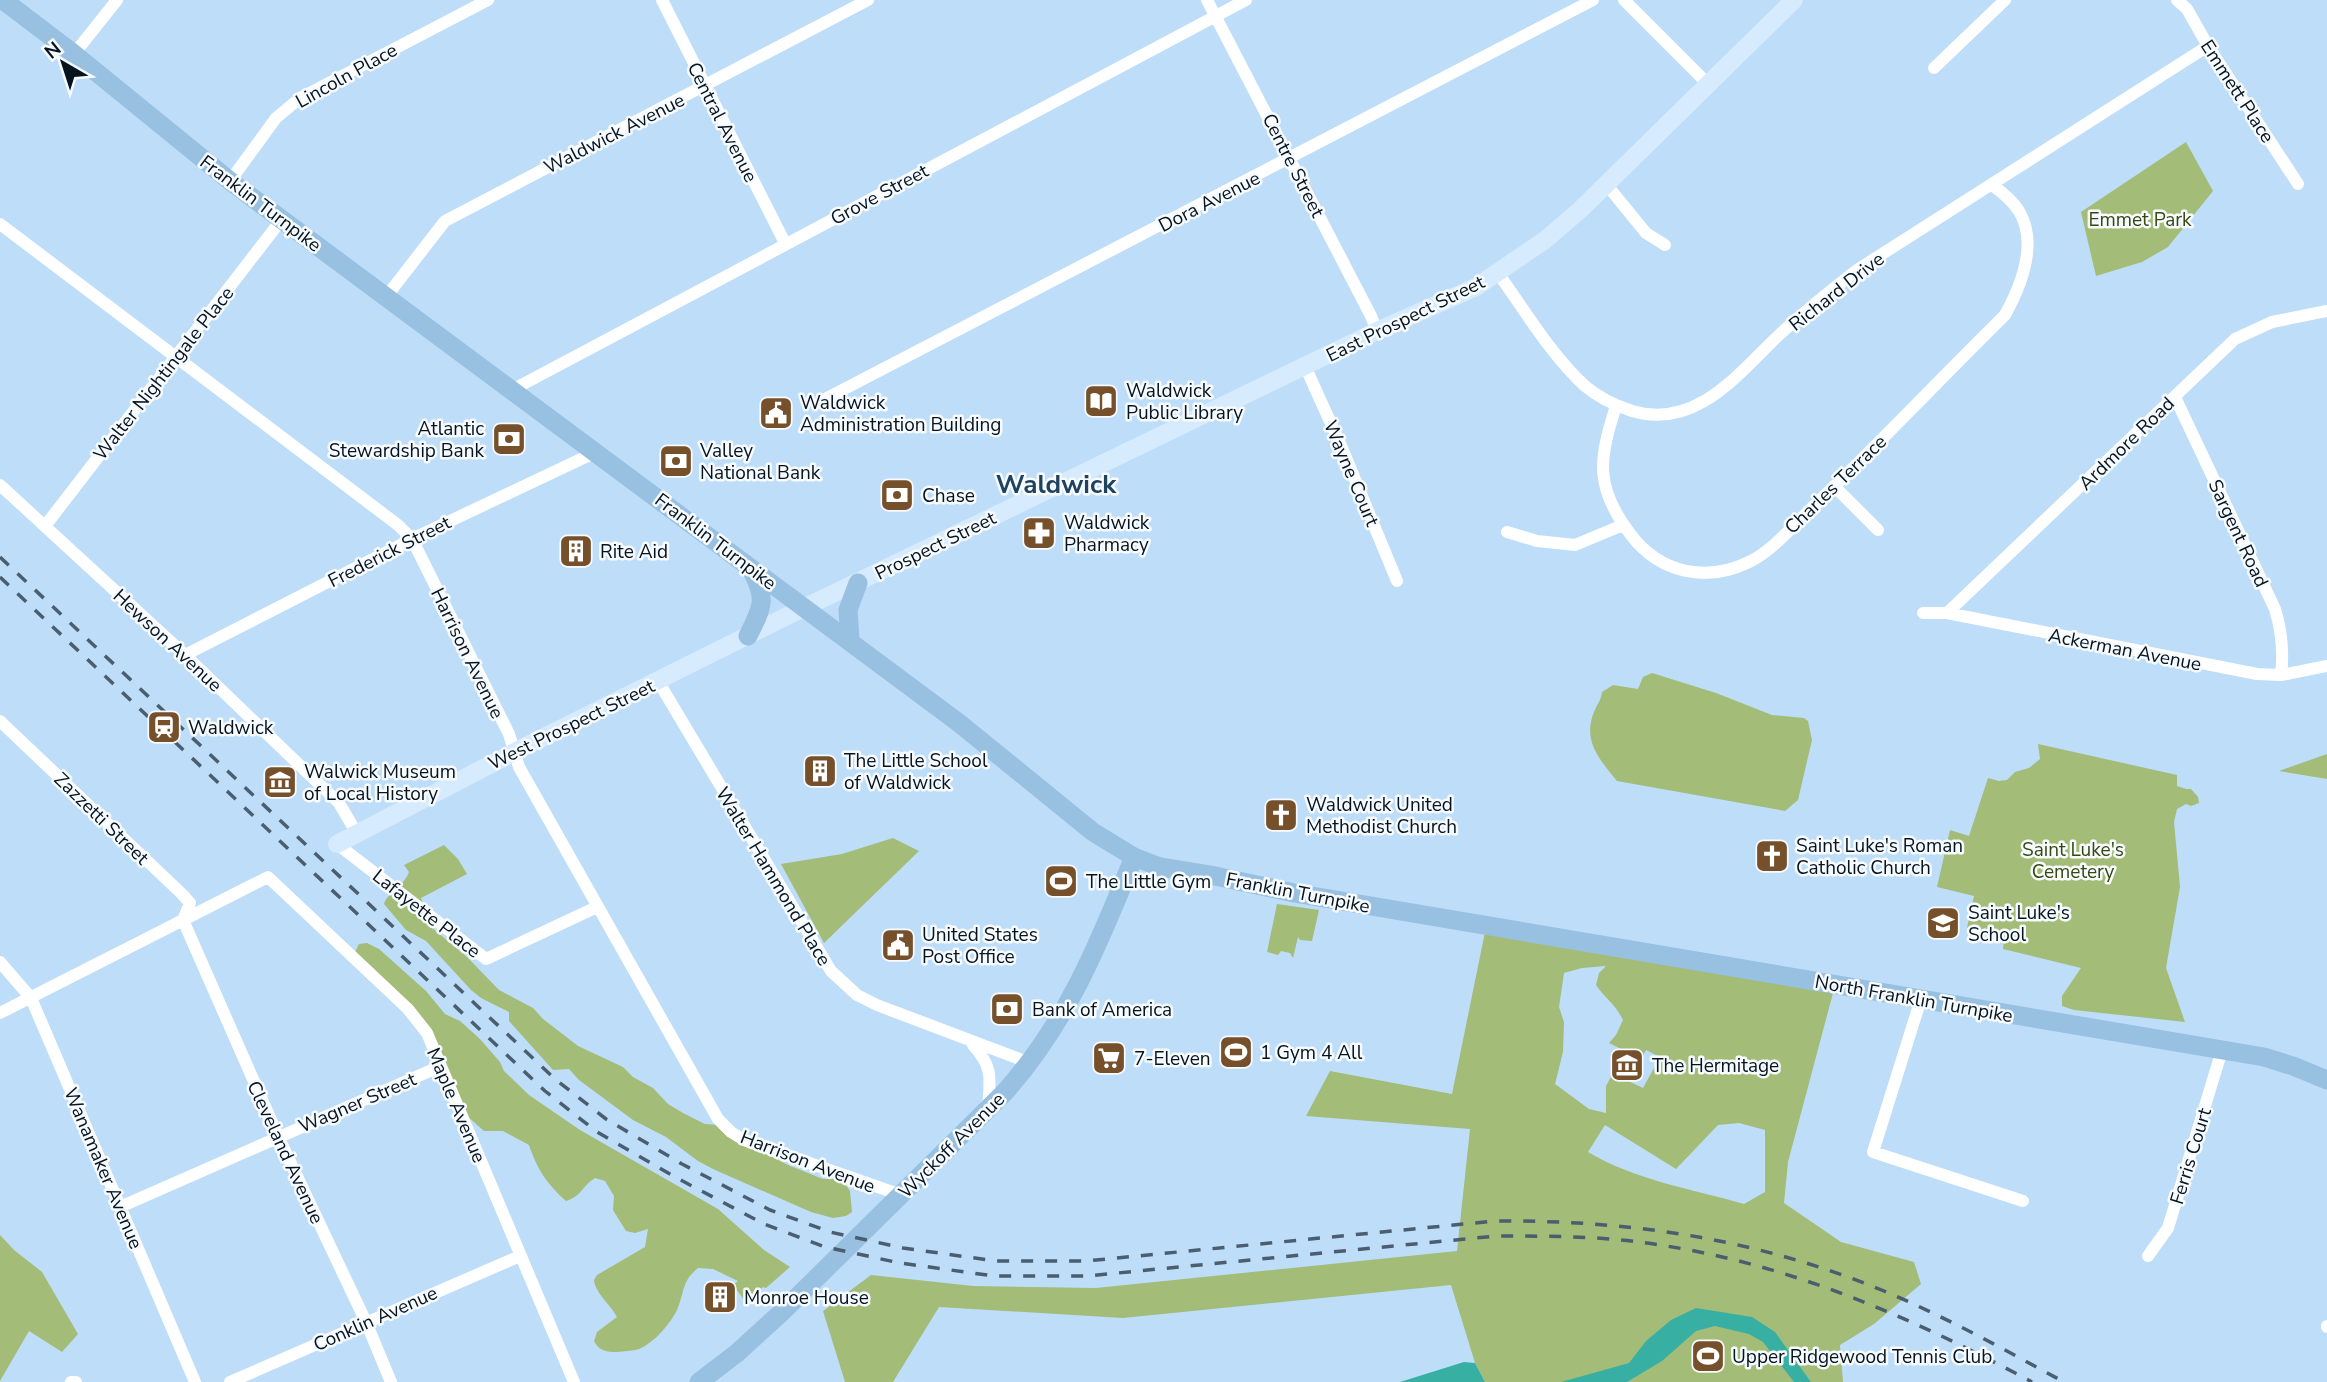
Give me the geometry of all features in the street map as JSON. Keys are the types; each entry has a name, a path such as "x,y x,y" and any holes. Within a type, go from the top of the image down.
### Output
{"main road":[{"name":"Franklin Turnpike","path":"2,0 74,54 230,181 960,723 1093,832 1134,857 1160,867 1498,928"},
{"path":"748,565 762,594 762,607 748,636"},
{"path":"850,640 848,610 858,583"},
{"name":"Wyckoff Avenue","path":"699,1382 737,1353 810,1285 988,1109 1030,1063 1063,1015 1084,974 1134,857"},
{"name":"North Franklin Turnpike","path":"1498,928 2222,1049 2264,1057 2324,1075"}],"street":[{"path":"74,54 117,0"},
{"name":"Lincoln Place","path":"230,181 276,118 300,97 488,0"},
{"name":"Central Avenue","path":"662,0 785,243"},
{"name":"Waldwick Avenue","path":"386,296 445,221 868,0"},
{"name":"Centre Street","path":"1207,0 1377,331"},
{"name":"Grove Street","path":"512,390 1246,0"},
{"name":"Dora Avenue","path":"823,400 1593,0"},
{"path":"1624,0 1709,84"},
{"name":"East Prospect Street","path":"1063,484 1377,331 1475,287 1545,240 1794,0"},
{"path":"1934,68 2005,0"},
{"name":"Emmett Place","path":"2177,0 2187,9 2298,184"},
{"name":"Richard Drive","path":"1497,272 1567,367 1586,386 1616,406 1640,413 1680,413 1709,399 1735,380 1802,315 1857,270 2208,46"},
{"path":"1606,184 1646,233 1665,244"},
{"name":"Charles Terrace","path":"1616,406 1603,445 1602,462 1610,499 1623,525 1636,542 1664,565 1695,574 1712,573 1751,562 1834,486 2005,315 2022,282 2026,259 2025,231 2021,214 2014,203 1992,185"},
{"name":"Walter Nightingale Place","path":"45,526 282,219"},
{"name":"Harrison Avenue","path":"0,224 387,516 412,539 509,734 519,767 718,1119 744,1140 901,1195"},
{"name":"Ardmore Road","path":"1947,613 2235,338 2272,322 2327,311"},
{"name":"Wayne Court","path":"1305,366 1397,581"},
{"name":"Sargent Road","path":"2175,397 2275,609 2284,652 2281,675"},
{"name":"Frederick Street","path":"185,655 412,539 596,452"},
{"name":"Prospect Street","path":"806,607 1063,484"},
{"name":"Hewson Avenue","path":"0,485 185,655 339,803 356,832"},
{"path":"1834,486 1878,530"},
{"path":"1507,532 1537,541 1575,545 1623,525"},
{"name":"West Prospect Street","path":"337,844 514,752 806,607"},
{"name":"Ackerman Avenue","path":"1923,612 1947,613 2235,670 2281,675 2327,666"},
{"name":"Walter Hammond Place","path":"658,681 831,971 857,995 970,1042 1030,1063"},
{"name":"Zazzetti Street","path":"0,721 182,894 190,903 183,920"},
{"name":"Lafayette Place","path":"337,844 486,959 597,907"},
{"name":"Maple Avenue","path":"183,920 268,877 419,1020 427,1033 574,1382"},
{"path":"0,1013 183,920"},
{"name":"Cleveland Avenue","path":"183,920 391,1382"},
{"name":"Wanamaker Avenue","path":"0,962 31,998 195,1382"},
{"path":"1921,999 1873,1152 2023,1201"},
{"path":"970,1042 988,1066 988,1109"},
{"name":"Ferris Court","path":"2148,1256 2168,1228 2222,1049"},
{"name":"Wagner Street","path":"120,1206 441,1066"},
{"name":"Conklin Avenue","path":"230,1382 520,1256"},
{"path":"71,1382 76,1382"}],"green space":[{"name":"Emmet Park","path":"2186,142 2213,191 2168,247 2142,262 2096,276 2081,212"},
{"path":"1652,673 1716,693 1772,715 1804,718 1808,721 1812,740 1798,800 1785,811 1617,781 1599,758 1592,741 1590,732 1594,712 1602,692 1613,685 1638,689 1643,677"},
{"name":"Saint Luke's Cemetery","path":"2038,744 2177,775 2177,786 2191,789 2198,797 2199,803 2191,806 2186,804 2177,809 2174,822 2180,887 2166,968 2185,1022 2074,1010 2062,1006 2062,996 2081,968 2003,949 2004,936 1967,928 1974,896 1937,887 1950,830 1969,836 1988,778 2007,780 2015,772 2029,768 2040,759"},
{"path":"2327,754 2327,779 2279,771"},
{"path":"893,838 919,851 824,943 781,864 842,854"},
{"path":"444,845 458,859 467,874 421,898 431,927 467,957 499,990 533,1008 578,1046 623,1067 683,1113 705,1124 719,1125 749,1138 788,1165 823,1179 838,1179 844,1182 850,1191 852,1212 833,1218 811,1212 713,1169 666,1137 633,1120 579,1080 569,1069 553,1070 509,1021 509,1012 471,990 426,941 406,930 384,904 407,877 409,872 404,865"},
{"path":"1277,904 1319,910 1312,941 1300,940 1298,937 1293,958 1290,953 1281,951 1278,955 1267,952"},
{"path":"1485,932 1833,993 1788,1162 1784,1203 1841,1242 1914,1262 1921,1284 1874,1324 1840,1345 1843,1382 1485,1382 1475,1363 1451,1285 1123,1318 939,1307 893,1382 845,1382 823,1311 871,1275 973,1286 1096,1288 1457,1251 1470,1129 1306,1116 1330,1071 1452,1094","holes":["1606,966 1599,973 1596,985 1623,1020 1609,1043 1641,1059 1646,1050 1660,1057 1643,1088 1626,1080 1629,1073 1623,1070 1618,1078 1612,1075 1606,1086 1606,1113 1589,1109 1555,1084 1563,1052 1564,1022 1559,1007 1564,973","1739,1123 1765,1130 1765,1192 1744,1204 1644,1177 1588,1152 1605,1125 1676,1169 1718,1125"]},
{"path":"367,943 379,949 426,991 445,1014 460,1021 480,1039 500,1062 504,1071 529,1095 580,1130 718,1209 764,1250 790,1267 766,1288 763,1287 745,1301 733,1285 738,1281 713,1269 698,1268 686,1283 674,1315 650,1342 639,1349 617,1352 598,1347 594,1341 597,1332 617,1317 597,1290 594,1280 597,1275 645,1247 648,1229 635,1233 626,1231 613,1210 614,1196 605,1181 595,1178 575,1197 566,1201 543,1176 529,1145 503,1131 484,1131 467,1116 438,1050 355,952 359,944"},
{"path":"0,1235 42,1272 78,1334 62,1352 29,1331 0,1381"}],"shaded area":[{"path":"1696,1308 1752,1317 1775,1332 1811,1382 1794,1382 1763,1342 1749,1334 1715,1326 1696,1331 1662,1361 1627,1382 1561,1382 1629,1363 1646,1341 1671,1320"},
{"path":"1464,1362 1475,1363 1485,1382 1400,1382"}],"railway":[{"path":"0,557 555,1079 606,1119 682,1164 770,1210 830,1232 903,1248 996,1261 1086,1261 1495,1221 1595,1224 1645,1229 1741,1246 1837,1273 1930,1312 2064,1382"},
{"path":"0,577 545,1091 597,1132 764,1224 825,1247 900,1263 994,1276 1087,1276 1496,1236 1578,1237 1640,1242 1758,1266 1852,1297 1943,1337 2032,1382"}],"place":[{"name":"Waldwick Public Library","path":"1101,401"},
{"name":"Waldwick Administration Building","path":"776,413"},
{"name":"Atlantic Stewardship Bank","path":"509,439"},
{"name":"Valley National Bank","path":"676,461"},
{"name":"Chase","path":"897,495"},
{"name":"Waldwick Pharmacy","path":"1039,533"},
{"name":"Rite Aid","path":"576,551"},
{"name":"Waldwick","path":"164,727"},
{"name":"The Little School of Waldwick","path":"820,771"},
{"name":"Walwick Museum of Local History","path":"280,782"},
{"name":"Waldwick United Methodist Church","path":"1281,815"},
{"name":"Saint Luke's Roman Catholic Church","path":"1772,856"},
{"name":"The Little Gym","path":"1061,881"},
{"name":"Saint Luke's School","path":"1943,923"},
{"name":"United States Post Office","path":"898,945"},
{"name":"Bank of America","path":"1007,1009"},
{"name":"1 Gym 4 All","path":"1236,1052"},
{"name":"7-Eleven","path":"1109,1058"},
{"name":"The Hermitage","path":"1627,1065"},
{"name":"Monroe House","path":"720,1297"},
{"name":"Upper Ridgewood Tennis Club","path":"1708,1356"}],"district":[{"name":"Waldwick","path":"1056,484"}]}
